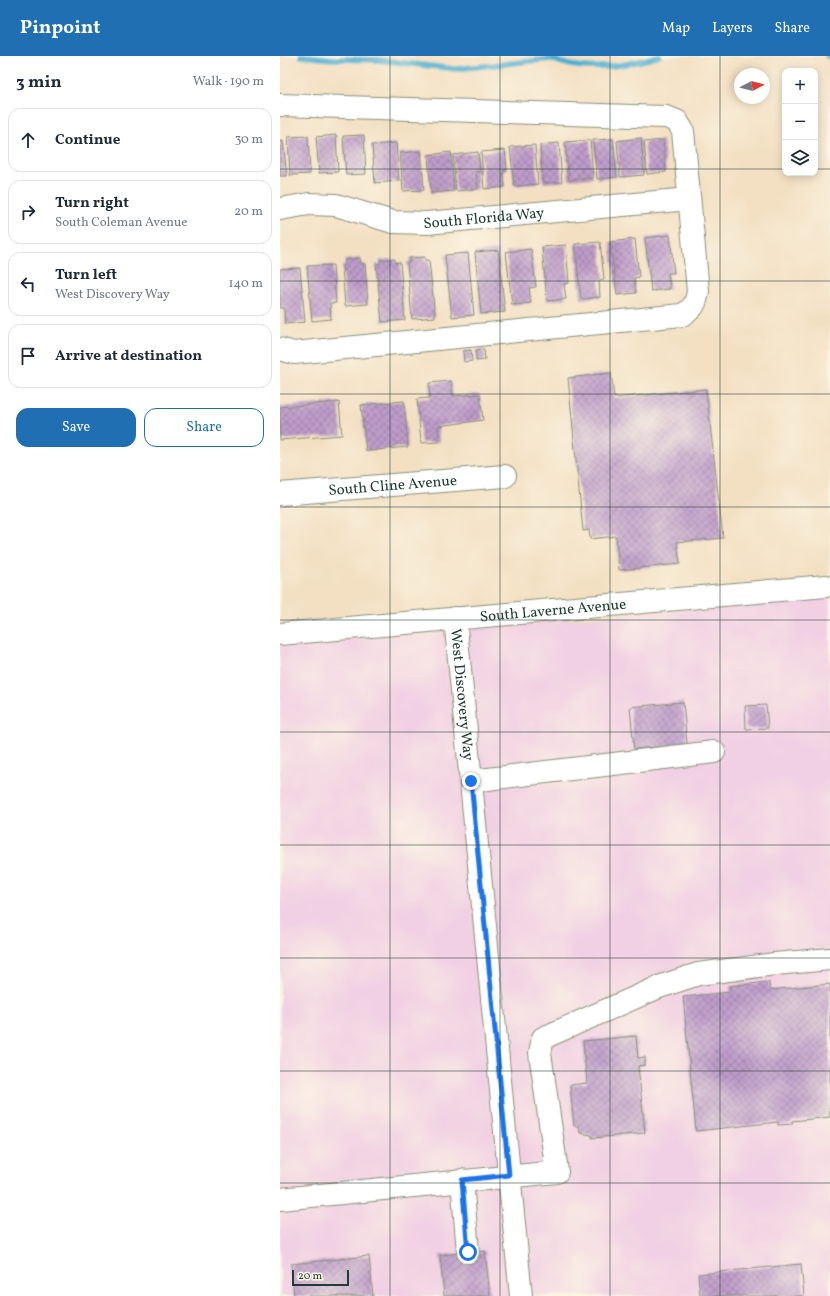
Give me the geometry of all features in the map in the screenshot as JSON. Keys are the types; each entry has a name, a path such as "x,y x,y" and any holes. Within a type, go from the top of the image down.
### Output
{"street":[{"path":"280,105 666,116 677,121 683,131 698,291 692,309 682,314 294,353 280,349"},
{"name":"South Florida Way","path":"280,209 309,204 336,205 393,222 427,223 689,199"},
{"name":"South Cline Avenue","path":"280,494 505,476"},
{"name":"South Laverne Avenue","path":"280,634 826,586"},
{"name":"West Discovery Way","path":"455,618 521,1296"},
{"path":"471,781 714,752"},
{"path":"280,1199 509,1175 557,1172 540,1053 543,1038 659,987 698,974 775,964 830,959"},
{"path":"462,1180 468,1252"}],"shaded area":[{"path":"830,598 830,1296 280,1296 280,645 739,604"}],"building":[{"path":"336,135 338,172 319,173 316,137"},
{"path":"364,135 366,174 346,175 343,136"},
{"path":"308,136 310,174 290,175 288,137"},
{"path":"641,138 644,175 620,177 617,141"},
{"path":"613,139 617,177 597,179 593,140"},
{"path":"590,140 593,178 569,180 565,142"},
{"path":"663,140 666,172 647,174 644,142"},
{"path":"280,141 283,141 287,176 280,176"},
{"path":"396,143 399,181 375,183 372,145"},
{"path":"559,143 562,182 543,183 540,145"},
{"path":"535,145 538,184 514,186 510,147"},
{"path":"505,150 507,170 503,170 505,187 484,189 481,152"},
{"path":"421,151 424,190 403,191 400,153"},
{"path":"451,152 454,191 431,193 428,155"},
{"path":"478,152 480,172 476,172 478,189 456,191 453,155"},
{"path":"670,235 674,273 668,273 670,289 651,291 645,238"},
{"path":"635,239 639,277 634,278 636,293 617,295 610,242"},
{"path":"600,242 604,279 599,280 600,297 581,299 575,244"},
{"path":"566,245 569,283 564,284 566,299 547,301 542,247"},
{"path":"531,249 536,287 529,288 531,303 512,305 506,252"},
{"path":"498,250 505,312 481,314 475,252"},
{"path":"468,253 474,315 452,317 445,255"},
{"path":"425,257 425,260 429,260 435,317 412,319 407,262 410,262 409,258"},
{"path":"360,258 361,264 365,264 368,304 345,306 342,266 345,265 345,260"},
{"path":"395,259 395,263 400,262 405,320 382,322 376,264 380,264 380,260"},
{"path":"333,265 336,303 330,303 331,319 312,321 307,266"},
{"path":"300,268 305,322 285,324 284,308 280,308 280,269"},
{"path":"484,349 485,360 476,361 476,350"},
{"path":"471,350 472,361 464,362 463,351"},
{"path":"611,373 614,398 706,389 723,538 677,542 680,564 619,570 616,536 590,539 589,530 583,531 568,378"},
{"path":"451,381 453,396 480,394 483,420 438,426 439,442 421,443 417,399 430,398 429,383"},
{"path":"404,401 408,447 366,451 361,405"},
{"path":"339,402 342,435 280,440 280,407"},
{"path":"683,702 687,744 634,749 630,707"},
{"path":"766,705 768,728 746,729 745,706"},
{"path":"769,982 770,990 830,984 830,1117 792,1121 792,1124 778,1125 778,1122 696,1131 683,997 730,992 730,986"},
{"path":"636,1036 638,1058 645,1057 645,1065 638,1066 645,1133 592,1138 592,1135 580,1133 579,1126 574,1126 570,1085 587,1083 583,1041"},
{"path":"485,1251 490,1296 444,1296 440,1255"},
{"path":"369,1256 373,1296 294,1296 291,1264"},
{"path":"801,1264 804,1296 700,1296 698,1274"}],"waterway":[{"path":"301,56 332,59 378,60 455,69 552,59 564,64 605,67 633,63 659,56"}],"route":[{"path":"468,1252 462,1180 509,1175 471,781"}]}
